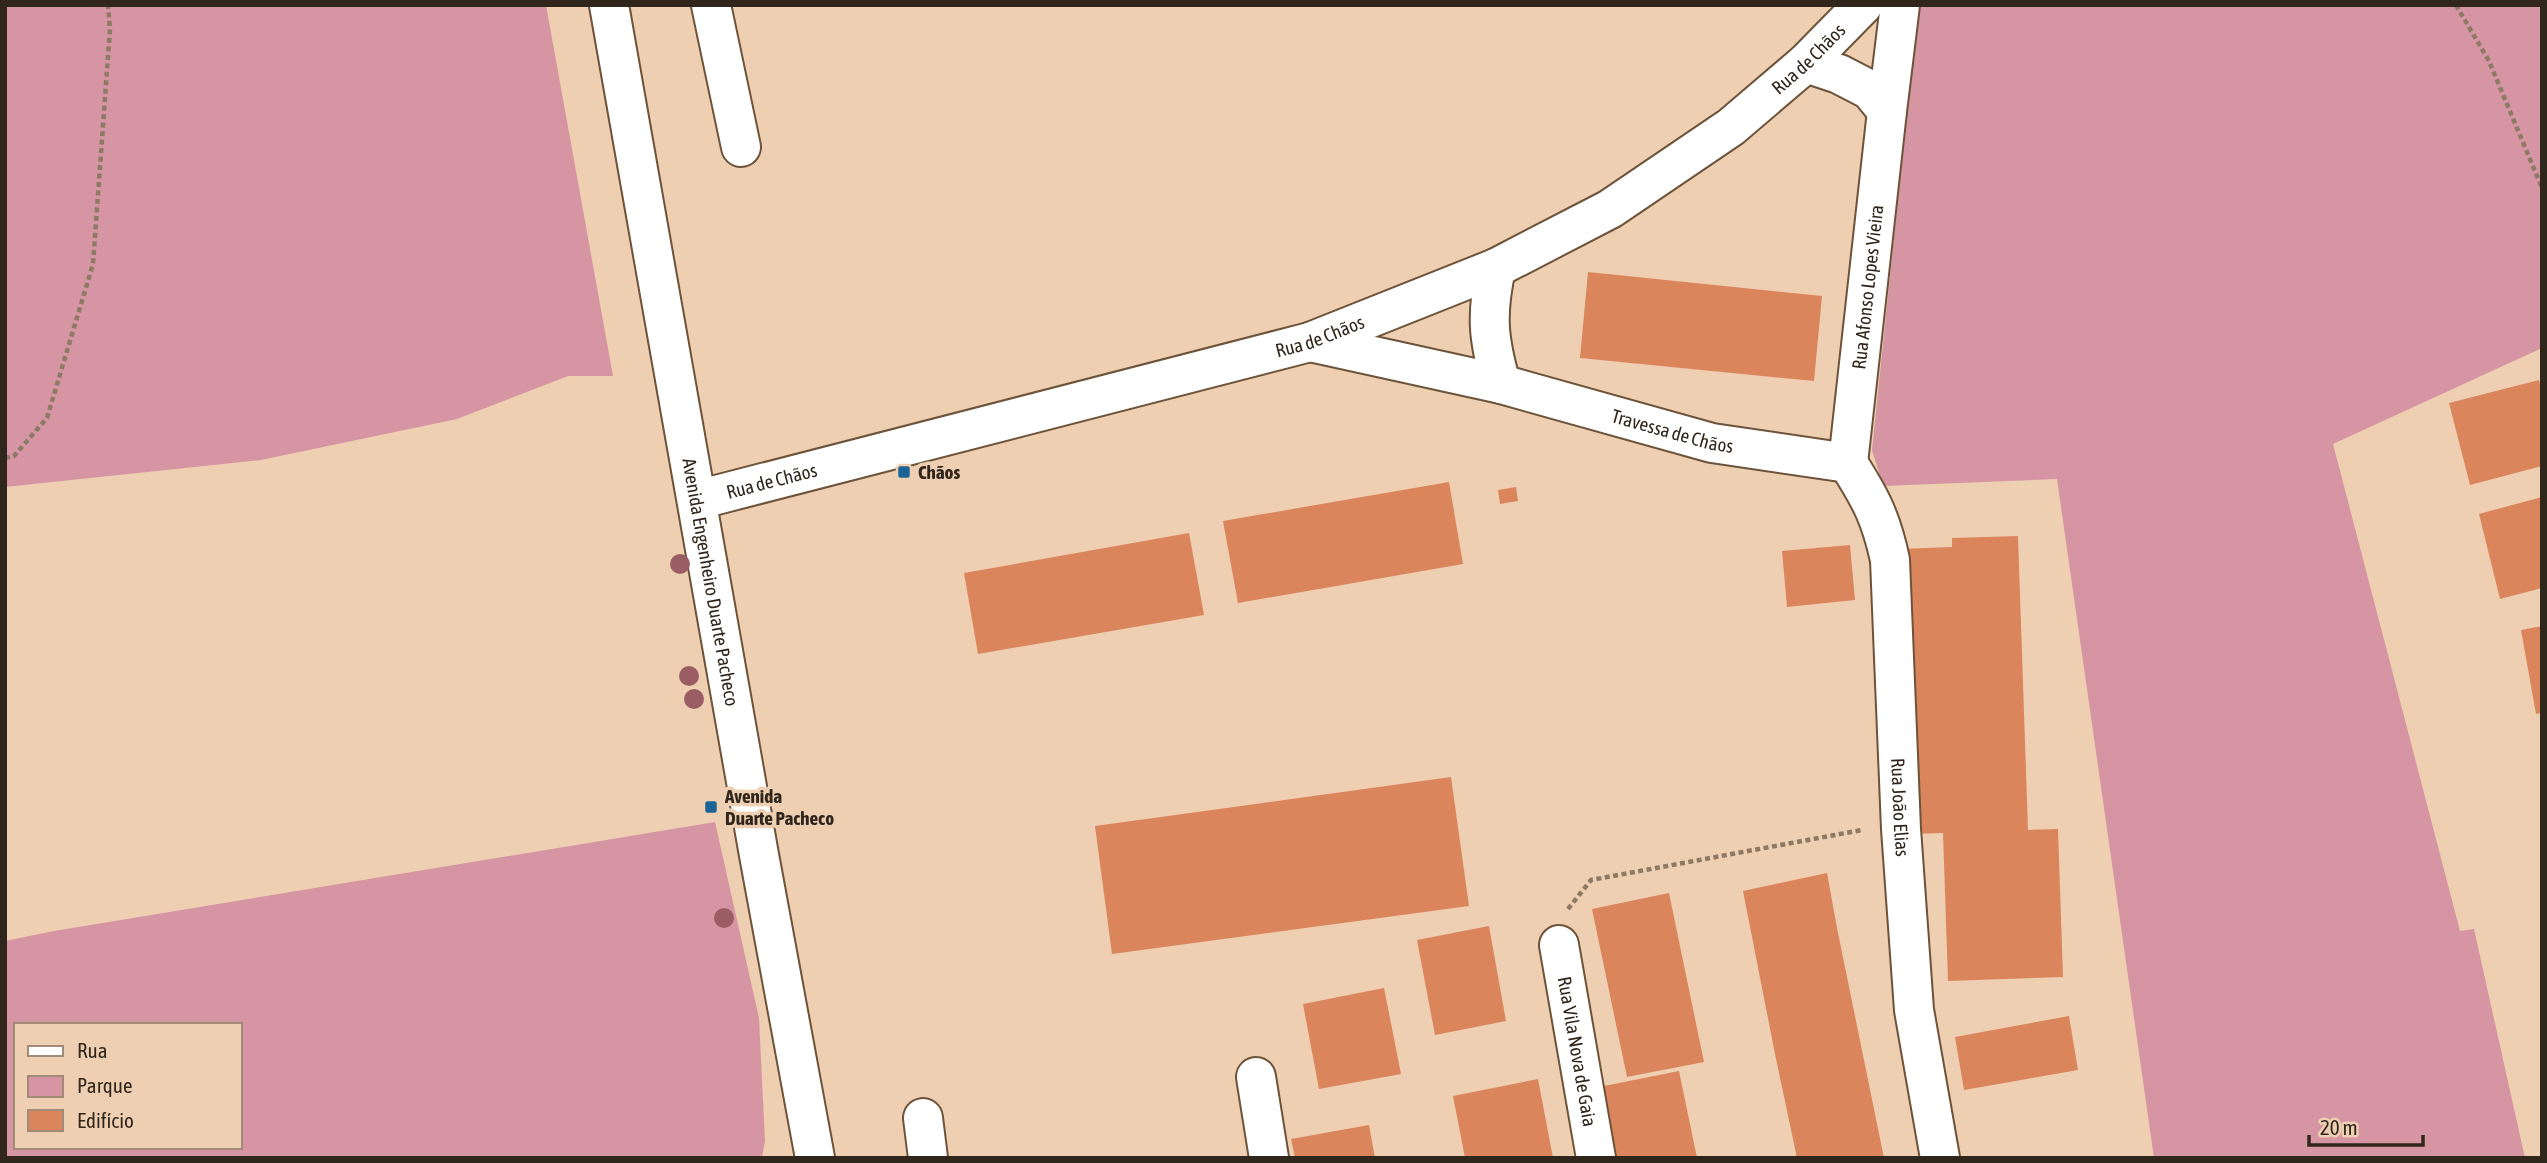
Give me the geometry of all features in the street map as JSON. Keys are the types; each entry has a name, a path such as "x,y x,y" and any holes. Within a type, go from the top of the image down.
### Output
{"street":[{"name":"Avenida Engenheiro Duarte Pacheco","path":"609,5 815,1158"},
{"path":"711,5 741,147"},
{"name":"Rua de Chãos","path":"697,500 1310,342 1496,268 1610,209 1731,127 1806,63 1863,5"},
{"name":"Rua Afonso Lopes Vieira","path":"1848,463 1900,5"},
{"path":"1806,63 1839,74 1870,90 1887,111"},
{"path":"1496,268 1490,296 1488,327 1492,353 1502,384"},
{"name":"Travessa de Chãos","path":"1310,342 1502,384 1712,443 1848,463"},
{"name":"Rua João Elias","path":"1848,463 1868,493 1883,526 1890,560 1902,829 1914,1010 1940,1158"},
{"name":"Rua Vila Nova de Gaia","path":"1559,945 1596,1158"},
{"path":"1256,1077 1269,1158"},
{"path":"923,1118 928,1158"}],"path":[{"path":"5,458 14,456 47,418 93,264 110,29 108,5"},
{"path":"2456,5 2488,61 2542,188"},
{"path":"1559,945 1568,909 1591,880 1851,830 1902,829"}],"green space":[{"path":"5,5 546,5 613,376 568,376 457,419 261,460 5,487"},
{"path":"1918,5 2542,5 2542,348 2333,444 2460,931 2474,929 2525,1158 2154,1158 2057,479 1883,486 1872,450"},
{"path":"715,822 759,1018 765,1141 762,1158 5,1158 5,941"}],"building":[{"path":"1588,272 1822,296 1814,381 1580,358"},
{"path":"2539,380 2542,393 2542,466 2470,485 2449,403"},
{"path":"1449,482 1463,564 1238,603 1223,521"},
{"path":"1516,487 1518,501 1500,504 1498,490"},
{"path":"2542,497 2542,588 2500,599 2479,514"},
{"path":"1189,533 1204,615 978,654 964,573"},
{"path":"2018,536 2028,830 2058,829 2063,977 1948,981 1943,833 1909,834 1899,549 1952,547 1952,538"},
{"path":"1850,545 1855,600 1787,607 1782,551"},
{"path":"2542,626 2542,713 2536,714 2521,630"},
{"path":"1451,777 1469,906 1112,954 1095,826"},
{"path":"1827,873 1884,1158 1797,1158 1775,1054 1743,891"},
{"path":"1669,893 1704,1062 1627,1077 1592,909"},
{"path":"1489,926 1506,1021 1435,1035 1417,940"},
{"path":"1384,988 1401,1074 1319,1089 1303,1004"},
{"path":"2069,1016 2078,1070 1964,1090 1955,1037"},
{"path":"1679,1071 1697,1158 1614,1158 1599,1087"},
{"path":"1538,1079 1553,1158 1465,1158 1453,1096"},
{"path":"1369,1125 1375,1158 1295,1158 1291,1139"}],"place":[{"name":"Chãos","path":"904,472"},
{"name":"Avenida Duarte Pacheco","path":"711,807"}]}
